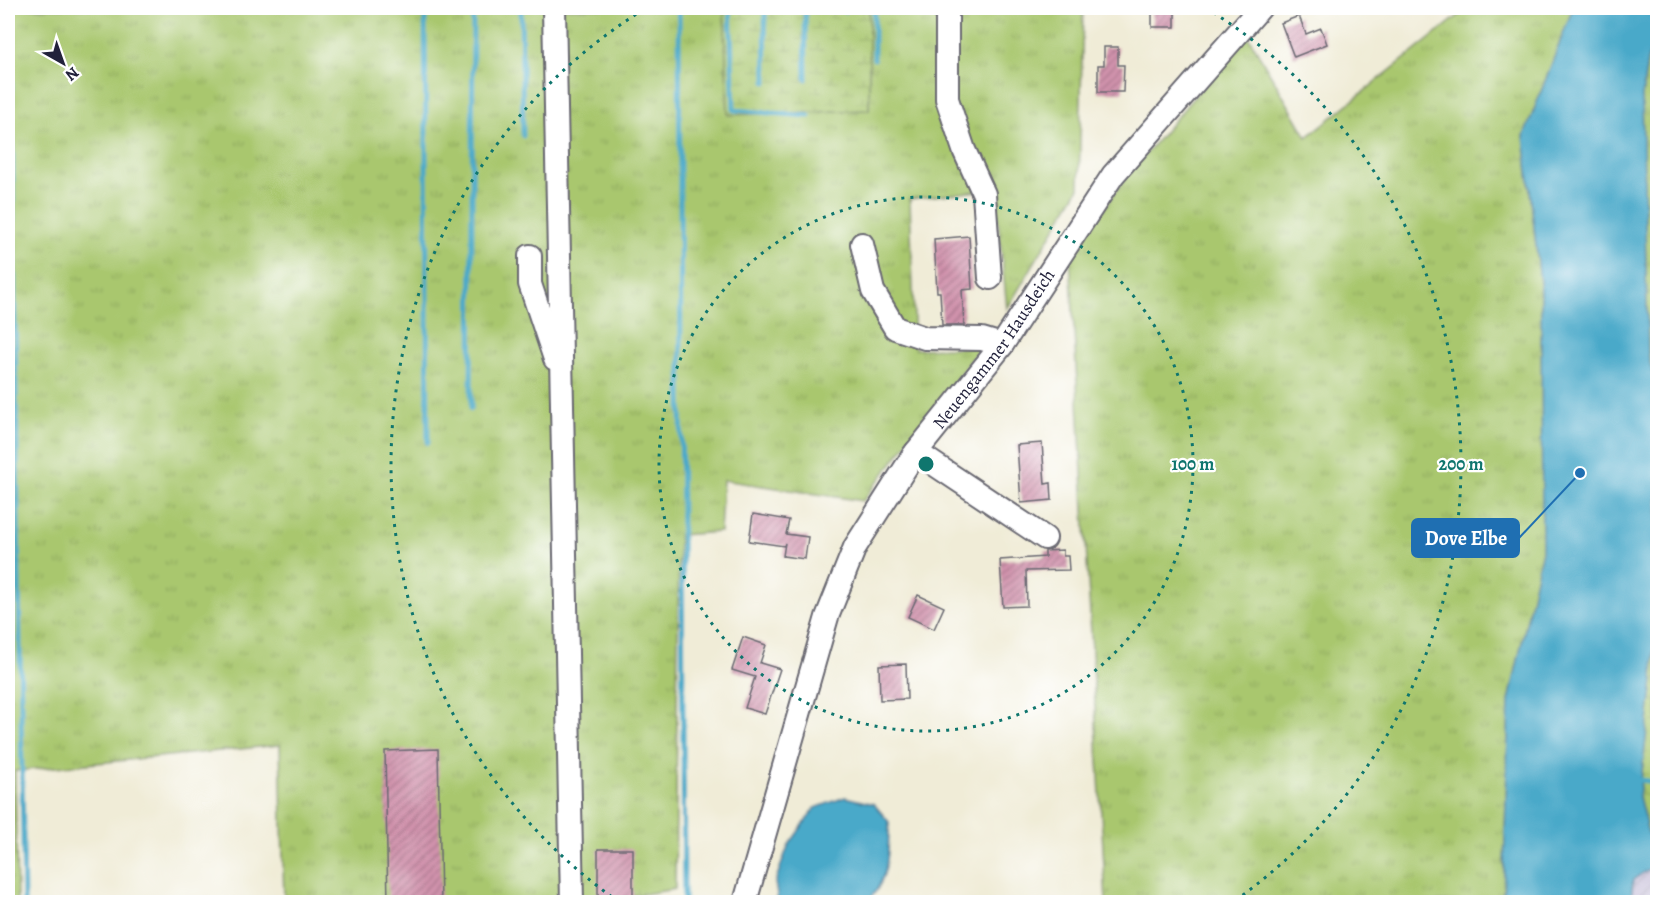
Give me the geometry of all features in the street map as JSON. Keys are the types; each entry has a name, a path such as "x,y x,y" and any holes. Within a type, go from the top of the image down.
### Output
{"street":[{"path":"554,8 572,903"},
{"path":"947,8 947,99 964,150 984,194 990,278"},
{"name":"Neuengammer Hausdeich","path":"745,903 827,617 855,547 915,452 1002,345 1113,175 1260,8"},
{"path":"862,244 873,291 895,328 925,338 982,339 1002,345"},
{"path":"530,256 530,284 562,381"},
{"path":"915,452 1045,538"}],"shaded area":[{"path":"1652,867 1657,870 1657,902 1631,902 1633,880"}],"green space":[{"path":"8,8 724,8 728,114 869,110 869,8 1083,8 1079,188 1007,309 995,189 910,199 915,349 981,347 863,501 723,480 720,532 679,535 675,889 594,902 284,902 280,745 15,771 17,902 8,902"},
{"path":"724,8 869,8 869,110 728,115"},
{"path":"1468,8 1573,8 1524,136 1541,291 1542,551 1509,701 1503,902 1106,902 1070,258 1122,182 1247,34 1307,137"},
{"path":"1657,30 1657,392 1648,354 1642,96 1647,61"},
{"path":"1657,506 1658,855 1654,857 1639,797 1653,680"}],"water":[{"path":"1573,8 1657,8 1657,30 1647,61 1642,96 1648,354 1657,392 1658,506 1653,680 1639,797 1654,857 1657,859 1657,870 1652,867 1633,880 1631,902 1503,902 1509,701 1542,551 1541,291 1524,136"},
{"path":"845,797 874,804 889,822 886,865 874,894 866,902 778,902 775,882 788,846 815,808"}],"building":[{"path":"1152,8 1175,8 1175,27 1152,27"},
{"path":"1299,16 1306,34 1321,28 1327,44 1294,57 1281,23"},
{"path":"1104,47 1118,47 1118,65 1124,65 1123,92 1098,92 1098,65 1104,65"},
{"path":"969,236 972,289 962,290 964,325 942,325 940,292 937,292 934,239"},
{"path":"1042,443 1045,484 1051,483 1052,500 1021,503 1017,445"},
{"path":"753,514 789,520 786,534 808,537 805,559 783,556 785,543 784,546 749,541"},
{"path":"1063,550 1063,556 1068,556 1069,570 1026,571 1027,606 1003,607 1000,560 1045,557 1045,551"},
{"path":"918,595 944,607 934,629 908,617"},
{"path":"743,637 766,645 760,663 780,669 765,714 745,708 755,677 732,670"},
{"path":"906,664 907,699 880,700 879,665"},
{"path":"438,749 441,903 388,903 385,751"},
{"path":"598,849 633,849 633,903 598,903"}],"waterway":[{"path":"10,8 24,902"},
{"path":"425,8 428,443"},
{"path":"471,409 473,8"},
{"path":"521,8 523,136"},
{"path":"679,8 684,902"},
{"path":"730,8 734,110 809,116"},
{"path":"765,8 766,82"},
{"path":"805,8 806,79"},
{"path":"874,8 874,59"},
{"path":"1641,780 1658,783"}],"place":[{"name":"Dove Elbe","path":"1580,473"}]}
